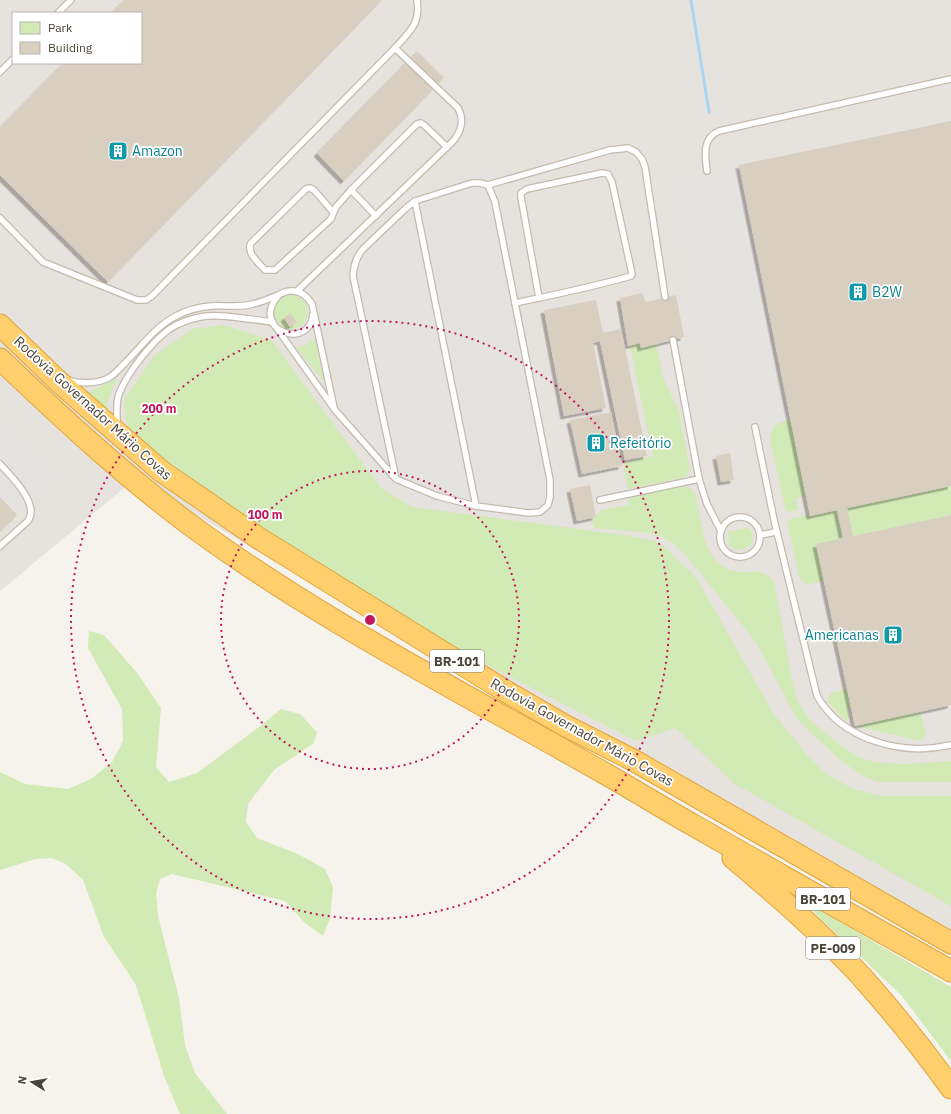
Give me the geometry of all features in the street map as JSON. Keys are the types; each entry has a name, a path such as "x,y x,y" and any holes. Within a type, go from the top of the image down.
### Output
{"highway":[{"name":"Rodovia Governador Mário Covas","path":"0,324 48,371 161,471 260,539 506,692 564,725 640,764 951,943"},
{"name":"Rodovia Governador Mário Covas","path":"0,359 59,414 136,482 187,522 259,572 387,652 606,774 696,827 951,971"},
{"name":"PE-009","path":"696,827 796,912 860,976 925,1053 951,1088"}],"lane":[{"path":"59,12 70,0"},
{"path":"0,218 43,262 138,300 146,300 152,296 412,29 417,21 417,0"},
{"path":"297,291 448,148 459,133 462,115 458,108 394,48"},
{"path":"0,72 12,60"},
{"path":"707,171 705,149 711,136 719,131 951,79"},
{"path":"333,212 314,190 310,188 306,189 251,243 249,252 265,270 275,270 331,218 336,207 351,190 417,124 421,123 424,125 448,148"},
{"path":"396,479 353,271 357,256 363,249 415,201 472,184 480,183 488,185 610,150 628,148 636,152 642,159 648,180 665,297"},
{"path":"515,303 539,298 631,276 632,274 612,182 608,174 602,173 540,186 527,189 521,193 539,298"},
{"path":"335,410 314,311 309,298 297,291 284,292 278,296 271,307 270,315 273,322 335,410 396,479 437,496 476,506 535,513 545,509 548,505 550,497 550,480 496,202 488,185"},
{"path":"351,190 376,216"},
{"path":"415,201 476,506"},
{"path":"48,371 72,381 85,383 98,382 110,377 154,333 176,316 193,309 210,306 243,306 278,296"},
{"path":"278,330 290,334 298,334 310,325 314,311"},
{"path":"128,442 117,421 118,396 128,374 162,335 172,328 200,317 225,317 273,322"},
{"path":"673,340 699,479 707,504 721,532"},
{"path":"755,427 776,532 818,696 828,711 850,730 875,741 886,744 926,749 951,745"},
{"path":"0,464 19,485 27,499 31,516 28,522 0,546"},
{"path":"600,500 699,479"},
{"path":"738,517 746,518 753,521 758,527 760,535 759,542 756,549 750,554 743,557 735,556 728,553 723,547 721,532 725,524 731,519 738,517"},
{"path":"760,535 776,532"}],"shaded area":[{"path":"0,0 951,0 951,943 255,550 136,478 0,591"},
{"path":"740,164 788,420 712,436 667,179"},
{"path":"500,166 570,524 437,510 399,492 350,438 324,299 344,267 412,199"},
{"path":"0,412 64,475 17,515 0,497"}],"green space":[{"path":"291,295 303,300 308,312 303,324 291,329 279,324 274,312 279,300"},
{"path":"224,325 271,340 381,488 412,507 631,536 659,542 696,577 773,713 809,757 828,775 853,789 882,796 951,796 951,906 735,784 675,728 636,741 471,657 316,562 206,490 147,448 132,435 126,421 124,400 154,356 192,329"},
{"path":"315,339 325,383 296,347 304,346"},
{"path":"640,343 641,348 656,344 664,380 679,411 690,470 687,475 682,478 628,489 623,463 653,456 630,346"},
{"path":"117,378 107,403 107,412 77,390 89,392"},
{"path":"791,419 806,496 796,498 798,509 786,512 770,439 773,429 777,424"},
{"path":"684,486 691,489 696,495 700,520 707,545 712,556 720,565 730,570 761,572 774,581 792,680 798,702 810,720 840,745 859,757 873,762 905,764 951,761 951,782 879,782 867,778 839,759 797,719 756,642 688,558 674,544 661,536 643,532 594,528 592,517 596,517 601,510 629,505 628,499 637,495"},
{"path":"951,486 951,515 853,536 847,508"},
{"path":"837,510 843,538 824,581 809,584 803,582 799,576 787,520 810,514 811,516"},
{"path":"748,528 752,533 753,538 749,546 739,550 729,545 728,532"},
{"path":"89,631 104,635 138,674 161,708 156,767 169,782 197,773 281,709 300,714 317,732 314,743 274,770 248,804 246,822 257,838 298,854 325,869 333,887 330,919 323,936 305,923 285,901 172,874 160,879 156,893 158,916 179,998 185,1045 195,1073 227,1114 180,1114 164,1076 136,985 104,937 83,880 66,864 52,858 36,859 0,870 0,772 25,784 68,789 91,779 112,762 123,741 122,709 88,648"},
{"path":"847,689 851,708 848,709 849,718 846,721 828,702 828,698 831,693"},
{"path":"920,712 926,736 921,741 855,726"},
{"path":"799,898 951,987 951,1061 901,995"}],"building":[{"name":"Amazon","path":"124,0 382,0 108,282 0,175 0,127 62,64 142,64 142,12 112,12"},
{"path":"417,51 444,78 344,181 317,153"},
{"name":"B2W","path":"951,121 951,486 847,508 853,536 951,515 951,705 855,726 816,544 843,538 837,510 810,516 739,165"},
{"path":"642,293 646,302 676,295 684,337 641,348 640,343 628,346 620,298"},
{"path":"596,300 603,333 621,329 647,456 625,460 600,341 593,343 606,408 564,416 544,310"},
{"path":"290,313 297,322 290,327 284,318"},
{"name":"Refeitório","path":"611,412 622,466 582,474 570,420"},
{"path":"730,453 734,480 721,482 716,456"},
{"path":"590,485 596,517 577,521 570,489"},
{"path":"0,497 17,515 0,531"}],"waterway":[{"path":"691,0 709,112"}],"place":[{"name":"Amazon","path":"118,151"},
{"name":"B2W","path":"858,292"},
{"name":"Refeitório","path":"596,443"},
{"name":"Americanas","path":"893,635"}]}
